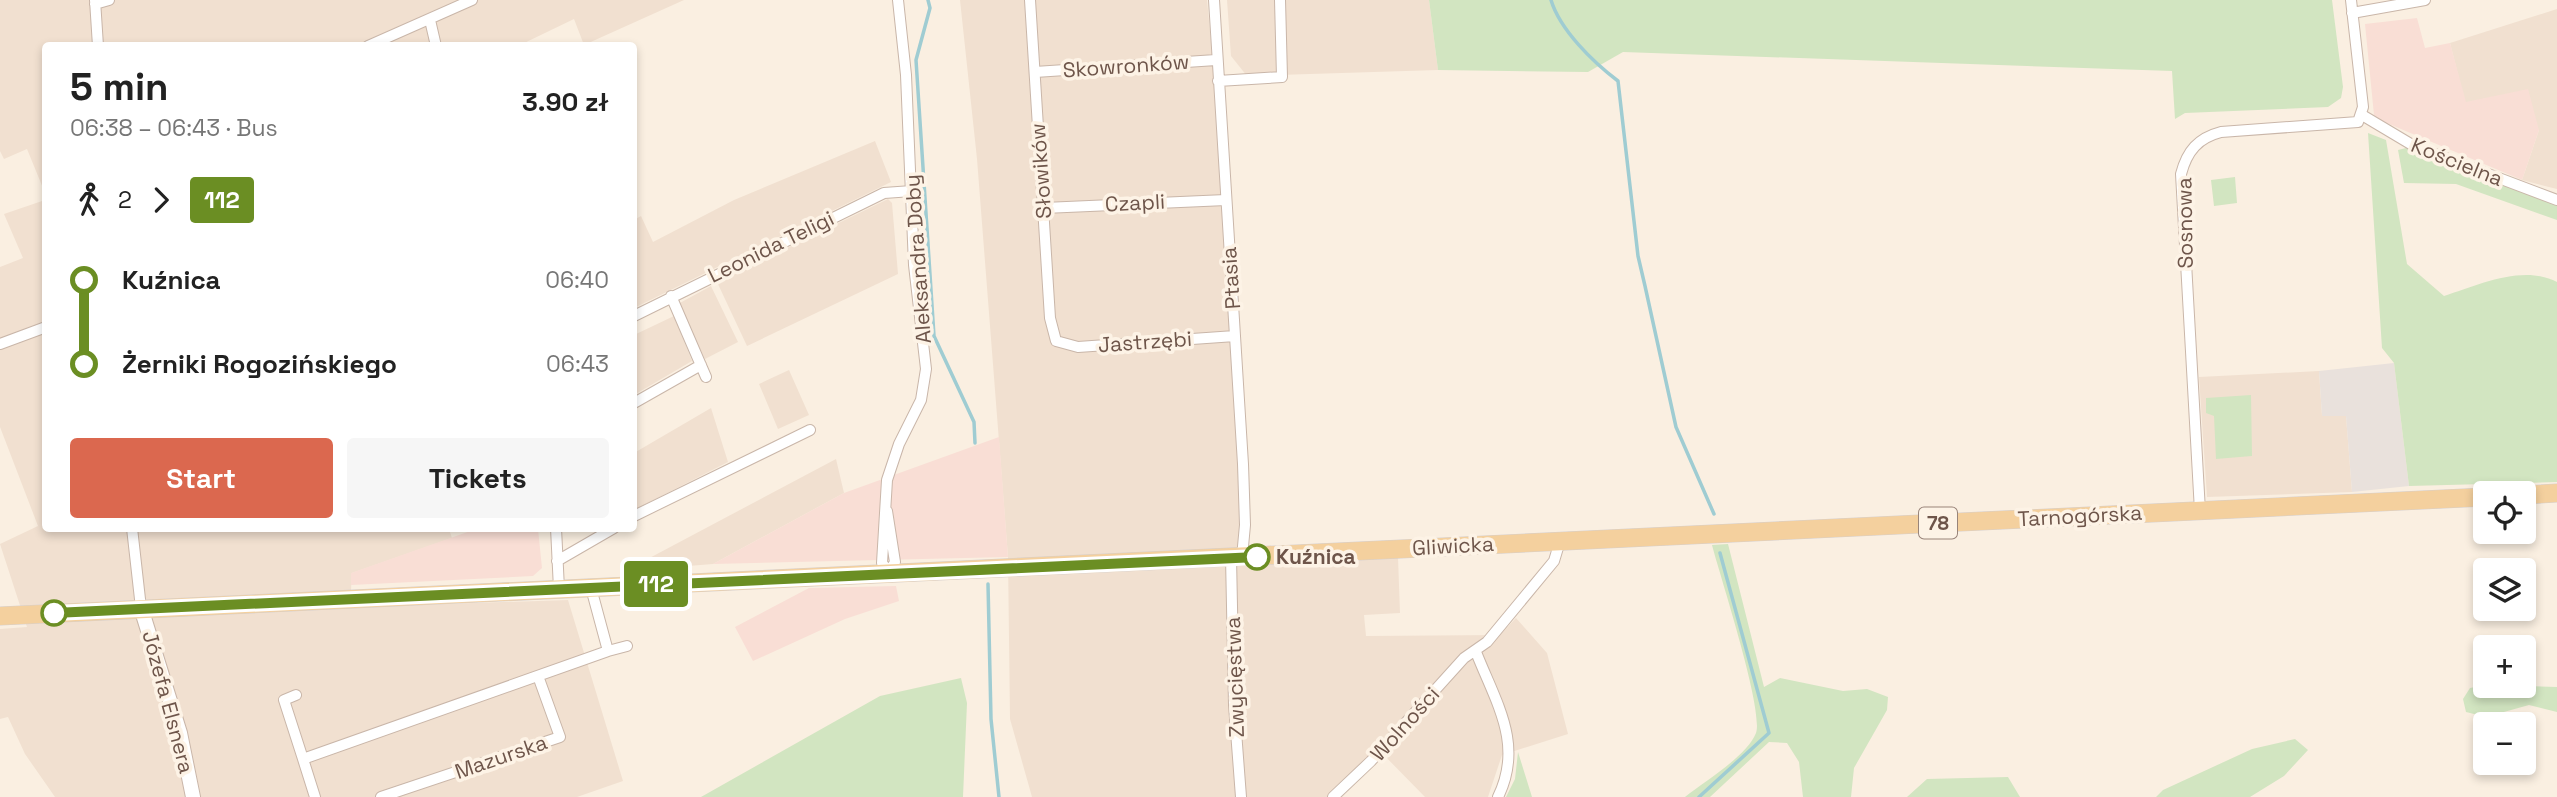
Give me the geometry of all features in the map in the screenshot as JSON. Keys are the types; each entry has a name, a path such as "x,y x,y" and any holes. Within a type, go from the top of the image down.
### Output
{"main road":[{"path":"2536,494 2557,493"},
{"name":"Tarnogórska","path":"1675,536 2473,498"},
{"name":"Gliwicka","path":"1236,557 1675,536"},
{"name":"78","path":"0,616 1236,557"}],"street":[{"path":"98,42 95,2 110,0"},
{"path":"378,42 472,0"},
{"name":"Aleksandra Doby","path":"889,572 895,562 887,511 887,480 892,462 921,400 925,379 914,265 903,27 898,0"},
{"name":"Słowików","path":"1030,0 1050,318 1056,341"},
{"name":"Ptasia","path":"1214,0 1245,512 1236,557"},
{"path":"1218,81 1282,77 1280,0"},
{"path":"2351,0 2362,115"},
{"path":"2352,13 2426,0"},
{"path":"430,20 435,42"},
{"name":"Skowronków","path":"1035,72 1216,60"},
{"name":"Kościelna","path":"2362,115 2414,146 2557,200"},
{"name":"Sosnowa","path":"2200,511 2181,174 2186,157 2207,136 2221,132 2352,125 2362,115"},
{"name":"Leonida Teligi","path":"637,314 884,193 912,191"},
{"name":"Czapli","path":"1044,208 1226,200"},
{"path":"671,296 706,377"},
{"path":"0,344 42,328"},
{"name":"Jastrzębi","path":"1056,341 1078,347 1235,336"},
{"path":"637,402 701,365"},
{"path":"637,515 810,430"},
{"path":"132,532 141,608"},
{"path":"556,532 559,589"},
{"path":"557,561 607,532"},
{"name":"Wolności","path":"1333,797 1371,761 1464,658 1476,652 1554,561 1560,541"},
{"name":"Zwycięstwa","path":"1236,557 1234,705 1241,797"},
{"path":"592,588 608,651"},
{"name":"Józefa Elsnera","path":"141,608 180,733 192,797"},
{"path":"303,759 627,646"},
{"path":"1476,652 1509,739 1511,757 1507,778 1498,797"},
{"name":"Mazurska","path":"381,797 560,737 538,676"},
{"path":"296,695 284,699 315,797"}],"shaded area":[{"path":"0,0 684,0 591,42 583,42 574,19 526,42 42,42 42,186 27,149 4,159 0,151"},
{"path":"960,0 1207,0 1226,200 1248,565 1398,557 1400,613 1364,615 1366,636 1500,635 1516,618 1547,653 1568,734 1502,755 1488,797 1425,797 1377,748 1328,797 1032,797 1010,719 1008,557 977,159"},
{"path":"1227,0 1429,0 1438,70 1247,76 1231,56"},
{"path":"2557,9 2557,189 2522,180 2539,130 2465,102 2450,43"},
{"path":"2417,18 2425,48 2450,43 2466,102 2528,89 2539,130 2522,180 2382,121 2374,115 2365,24"},
{"path":"875,141 891,182 637,307 637,218 641,216 653,242 734,200"},
{"path":"888,199 892,203 898,274 747,346 717,282"},
{"path":"42,201 42,532 450,532 452,538 352,573 350,607 568,600 623,781 577,797 55,797 25,754 8,717 0,719 0,629 27,627 0,544 38,526 0,427 0,267 23,258 4,214"},
{"path":"711,286 738,342 705,359 678,304"},
{"path":"674,316 692,361 637,393 637,334"},
{"path":"2394,363 2409,486 2352,492 2346,416 2322,416 2319,371"},
{"path":"789,370 809,415 778,429 759,384"},
{"path":"2319,371 2322,416 2346,416 2352,492 2207,497 2199,377"},
{"path":"711,408 728,462 637,508 637,451"},
{"path":"999,437 1008,557 713,564 844,493"},
{"path":"836,459 844,493 713,564 625,571"},
{"path":"467,532 538,532 542,568 533,576 351,585 351,573"},
{"path":"896,586 899,601 845,619 753,661 735,627 809,588"}],"green space":[{"path":"1429,0 2332,0 2343,87 2341,98 2328,107 2185,113 2175,119 2172,71 1623,52 1588,72 1438,70"},
{"path":"2368,133 2386,140 2407,264 2444,296 2500,278 2515,276 2544,277 2557,282 2557,482 2473,481 2473,484 2409,486 2394,363 2382,348"},
{"path":"2414,146 2557,200 2557,220 2456,184 2404,183 2398,150"},
{"path":"2235,177 2237,203 2214,206 2211,180"},
{"path":"2251,395 2252,456 2216,459 2214,416 2206,413 2206,398"},
{"path":"1728,544 1764,687 1780,678 1843,691 1867,689 1888,697 1887,710 1854,768 1851,797 1803,797 1799,762 1787,743 1769,742 1710,797 1685,797 1735,759 1756,733 1757,720 1748,672 1712,545"},
{"path":"961,678 967,703 963,797 701,797 880,696"},
{"path":"2536,686 2557,687 2557,712 2529,705 2504,712 2466,712 2463,699 2473,687 2473,698 2536,698"},
{"path":"2295,739 2308,750 2284,776 2250,797 2156,797 2163,790 2252,749"},
{"path":"1518,752 1532,797 1506,797 1515,779"},
{"path":"2008,777 2020,797 1907,797 1927,779"}],"waterway":[{"path":"928,0 930,8 916,60 934,336 974,422 975,443"},
{"path":"1551,0 1562,23 1578,45 1618,81 1638,256 1676,427 1714,514"},
{"path":"1699,797 1769,733 1720,553"},
{"path":"988,584 991,719 999,797"}],"bus line":[{"name":"112","path":"54,613 889,572 1257,557"}],"place":[{"name":"Kuźnica","path":"1257,557"}]}
